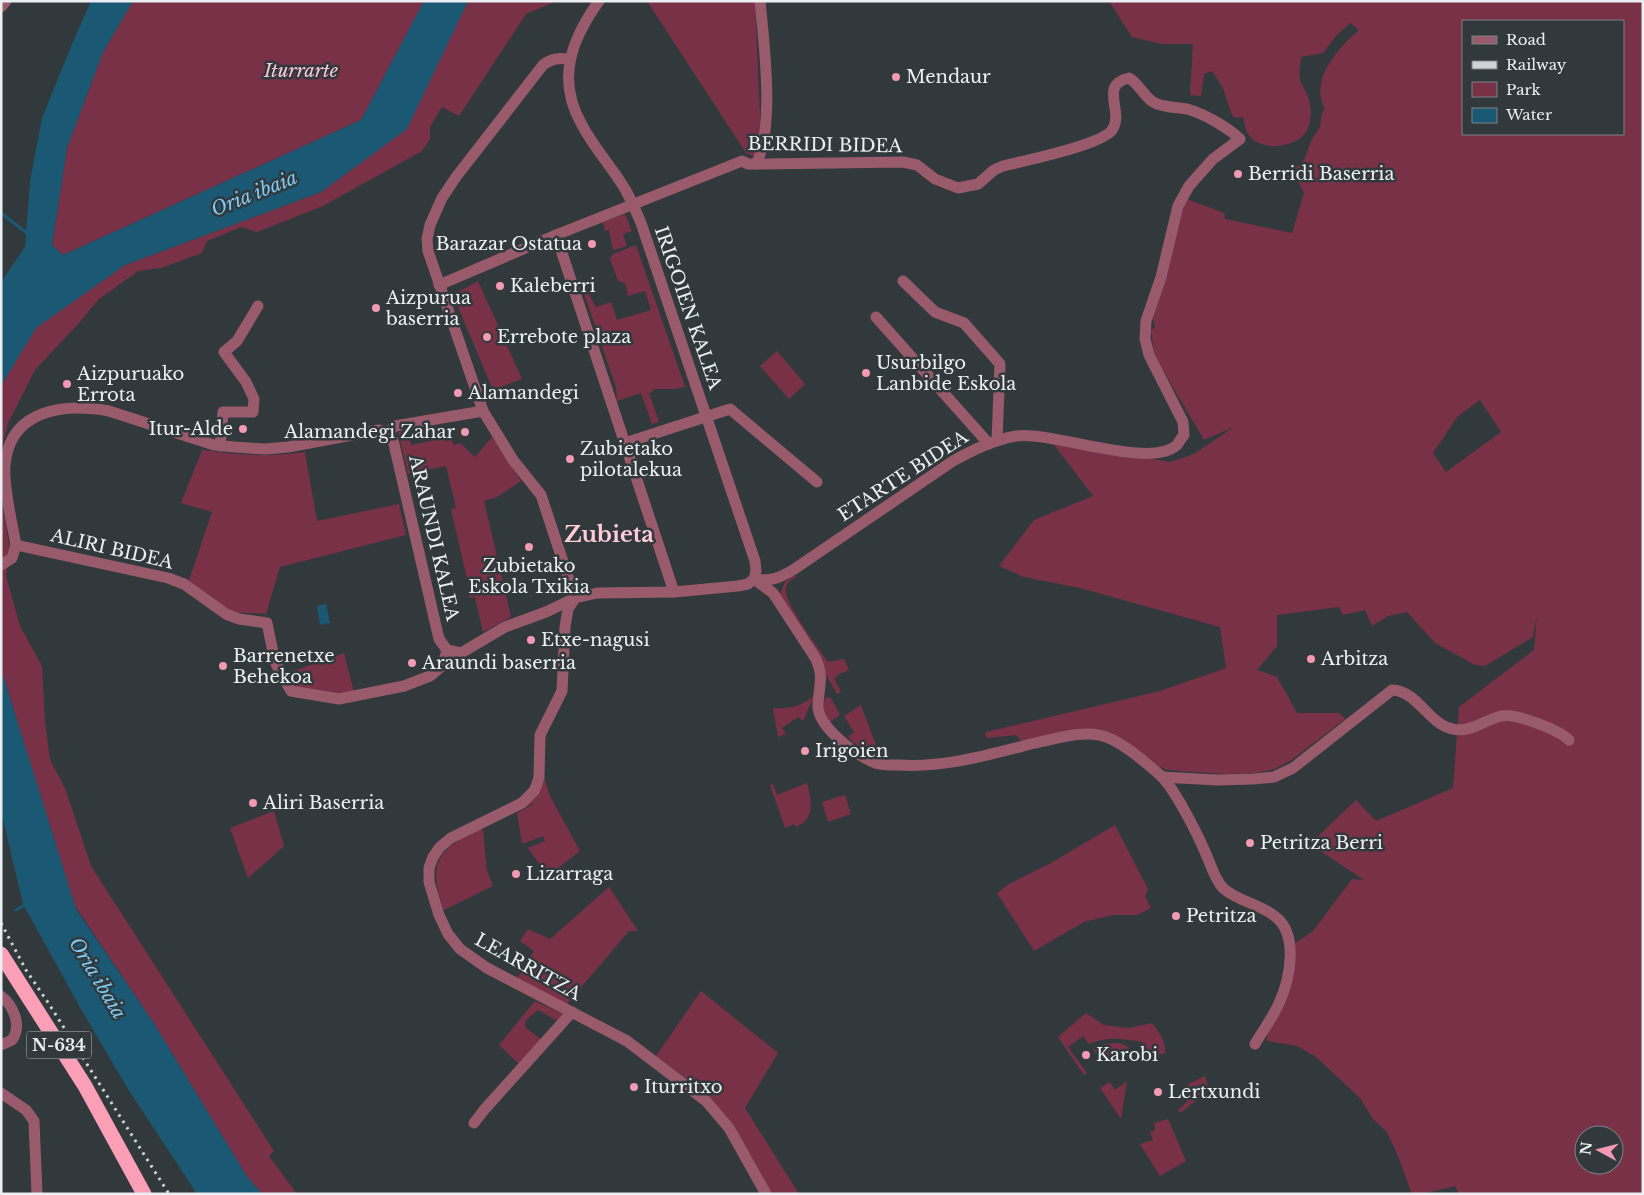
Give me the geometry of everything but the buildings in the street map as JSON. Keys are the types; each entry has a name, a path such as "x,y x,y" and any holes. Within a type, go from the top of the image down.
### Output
{"highway":[{"name":"N-634","path":"1,954 86,1086 144,1194"},
{"name":"N-634","path":"118,1146 136,1194"}],"street":[{"path":"1,7 6,1"},
{"name":"IRIGOIEN KALEA","path":"599,1 579,31 570,59 571,93 582,125 625,188 641,223 754,561 756,571 754,579"},
{"path":"756,164 761,153 766,114 765,65 760,1"},
{"path":"570,59 558,58 550,60 543,66 456,177 442,198 430,225 427,239 428,251 439,285 483,411 513,460 541,495 575,598"},
{"name":"BERRIDI BIDEA","path":"439,285 556,235 742,161 748,164 903,162 917,165 935,179 958,188 978,184 994,170 1002,166 1074,148 1106,135 1112,130 1115,123 1113,95 1115,85 1120,80 1129,78 1137,83 1154,102 1162,106 1189,110 1224,126 1240,139"},
{"name":"ETARTE BIDEA","path":"447,650 461,653 505,628 575,598 597,593 674,592 738,586 748,584 754,579 777,579 953,462 980,446 993,442 1017,436 1038,436 1114,450 1148,454 1165,451 1176,445 1184,435 1182,422 1149,355 1145,339 1146,321 1160,277 1178,206 1189,186 1214,159 1240,139"},
{"path":"556,235 674,592"},
{"path":"903,281 935,312 964,323 1000,364 993,442"},
{"path":"220,446 223,412 253,412 254,399 246,382 224,352 237,341 258,306"},
{"path":"876,317 993,442"},
{"path":"2,565 12,558 16,545 4,466 9,446 19,428 33,418 52,410 91,408 109,411 220,446 265,448 281,447 379,430 387,433 395,426 483,411"},
{"path":"623,438 730,409 817,482"},
{"name":"ARAUNDI KALEA","path":"387,433 393,440 439,639 447,650"},
{"name":"ALIRI BIDEA","path":"16,545 168,578 184,584 226,614 239,619 267,622 275,662 291,691 339,699 404,686 430,676 443,665 447,650"},
{"path":"754,579 773,593 816,659 821,670 822,684 818,704 819,716 855,753 875,764 916,766 958,761 1073,735 1100,735 1116,741 1162,777 1180,804 1223,888 1276,916 1285,926 1289,937 1290,950 1287,977 1280,1001 1255,1044"},
{"name":"LEARRITZA","path":"575,598 568,610 565,627 562,691 540,735 539,777 534,791 522,803 451,838 440,847 433,857 429,868 429,882 439,915 448,934 460,950 487,968 627,1041 706,1101 729,1128 766,1194"},
{"path":"1162,777 1218,780 1274,777 1293,768 1392,690 1400,690 1408,694 1436,720 1454,730 1467,729 1501,716 1512,716 1558,732 1569,740"},
{"path":"1,996 9,1005 16,1020 17,1028 12,1040 1,1044"},
{"path":"474,1123 572,1012"},
{"path":"1,1093 26,1110 34,1121 37,1194"}],"green space":[{"name":"Iturrarte","path":"133,1 424,1 361,120 63,255 52,245 67,148 103,52"},
{"path":"468,1 557,1 526,14 459,116 442,107 430,127 430,139 422,151 323,206 257,232 241,227 207,241 202,253 161,268 138,271 98,300 35,370 8,423 1,452 1,386 36,327 125,265 321,192 406,129"},
{"path":"647,1 755,1 761,137 756,157 746,153"},
{"path":"1109,1 1643,1 1643,1194 1459,1194 1455,1186 1422,1194 1412,1194 1396,1151 1386,1131 1373,1119 1360,1098 1316,1057 1297,1046 1267,1041 1267,1030 1294,944 1313,931 1352,879 1364,880 1310,844 1356,800 1376,821 1453,788 1459,707 1534,650 1537,614 1533,637 1485,666 1475,665 1435,643 1407,612 1388,616 1372,626 1365,610 1343,615 1339,607 1277,615 1277,646 1257,670 1277,677 1297,713 1339,713 1345,719 1290,761 1272,770 1225,774 1167,770 1158,766 1118,737 1101,729 1072,730 1022,742 1016,735 987,738 985,735 986,732 1160,691 1226,668 1220,627 1080,588 1024,577 999,566 1034,520 1093,496 1052,442 1170,462 1194,454 1234,427 1204,440 1154,355 1151,330 1155,327 1153,318 1170,261 1181,213 1187,199 1224,213 1225,219 1292,233 1304,193 1299,183 1287,177 1304,160 1312,139 1320,127 1322,113 1325,109 1321,98 1321,87 1328,65 1359,30 1350,23 1336,36 1323,53 1301,57 1299,77 1311,108 1308,129 1298,140 1275,146 1259,143 1251,138 1243,117 1235,118 1232,115 1223,88 1212,71 1204,74 1201,96 1190,95 1193,44 1162,44 1132,37","holes":["1480,400 1501,432 1446,472 1433,453 1457,417"]},
{"path":"625,214 632,231 623,234 627,246 613,250 609,230 605,231 603,222"},
{"path":"636,245 685,387 652,389 653,392 649,393 659,422 652,424 641,393 617,401 616,387 581,285 583,284 596,307 611,302 617,320 651,310 645,291 628,296 625,283 618,281 610,258 613,254"},
{"name":"Errebote plaza","path":"478,281 522,379 493,390 453,295"},
{"path":"777,351 805,384 789,399 760,366"},
{"path":"429,426 432,426 435,436 440,438 450,435 454,445 460,443 475,457 492,437 521,481 497,497 484,501 511,617 483,632 475,597 470,598 468,592 470,592 451,509 456,508 446,466 408,474 398,432 408,430 411,445 431,441"},
{"path":"202,450 253,455 305,452 317,521 399,504 406,535 280,567 266,614 229,612 188,583 212,512 181,503"},
{"path":"1,498 10,549 6,576 20,626 42,666 45,722 50,760 65,788 91,866 274,1151 269,1156 297,1194 262,1194 246,1175 153,1022 75,906 1,669"},
{"path":"793,576 797,576 787,585 786,594 795,613 828,662 844,659 849,670 839,674 834,679 841,692 837,694 825,673 819,657 780,594 785,582"},
{"path":"344,653 354,692 334,697 298,689 288,673"},
{"path":"814,696 803,721 798,717 795,720 793,719 782,728 786,734 778,737 773,708 795,706"},
{"path":"826,697 831,698 840,715 830,722 824,710"},
{"path":"861,705 877,748 866,754 848,737 854,732 844,716"},
{"path":"544,777 550,796 580,851 548,876 528,848 545,841 543,836 522,844 517,813 535,803 526,806 538,793"},
{"path":"807,783 811,802 809,814 802,824 796,827 794,824 785,828 770,785 773,784 777,795"},
{"path":"845,795 851,814 828,822 822,802"},
{"path":"274,811 284,846 248,878 230,828"},
{"path":"1115,825 1148,889 1145,897 1151,908 1137,915 1113,915 1084,922 1034,951 997,893 1009,884 1049,864"},
{"path":"480,829 483,830 487,871 493,886 444,910 437,880 437,869 440,860 445,852 454,844"},
{"path":"609,887 638,931 629,931 566,1005 517,979 534,951 520,941 528,929 550,939"},
{"path":"701,991 778,1053 745,1108 799,1194 771,1194 727,1119 708,1095 656,1056"},
{"path":"535,1001 563,1014 558,1021 538,1010 526,1020 525,1027 543,1041 520,1065 499,1045"},
{"path":"1086,1013 1104,1025 1129,1028 1152,1023 1163,1041 1165,1053 1147,1058 1141,1057 1142,1042 1109,1039 1089,1044 1083,1036 1068,1047 1087,1073 1084,1075 1058,1037"},
{"path":"1117,1043 1129,1048 1129,1056 1102,1062 1093,1049 1105,1044"},
{"path":"1205,1076 1209,1090 1183,1111 1179,1112 1178,1110 1187,1102 1187,1085"},
{"path":"1127,1081 1121,1119 1100,1088 1110,1082 1115,1090"},
{"path":"1168,1119 1186,1161 1160,1176 1140,1144 1153,1140 1150,1132 1154,1131 1154,1123"}],"water":[{"name":"Oria ibaia","path":"91,1 133,1 103,52 67,148 52,245 63,255 361,120 424,1 468,1 407,129 321,192 125,265 36,328 1,386 1,282 25,247 30,181 42,118"},
{"path":"326,604 330,623 320,625 317,606"},
{"name":"Oria ibaia","path":"1,669 76,909 153,1022 246,1175 262,1194 197,1194 128,1089 82,1011 23,904 1,811"}],"waterway":[{"path":"1,213 28,234"},
{"path":"16,910 27,904"}],"railway":[{"path":"1,923 26,970 169,1194"}],"place":[{"name":"Mendaur","path":"896,77"},
{"name":"Berridi Baserria","path":"1238,174"},
{"name":"Barazar Ostatua","path":"592,244"},
{"name":"Kaleberri","path":"500,286"},
{"name":"Aizpurua baserria","path":"376,308"},
{"name":"Errebote plaza","path":"487,337"},
{"name":"Usurbilgo Lanbide Eskola","path":"866,373"},
{"name":"Aizpuruako Errota","path":"67,384"},
{"name":"Alamandegi","path":"458,393"},
{"name":"Itur-Alde","path":"243,429"},
{"name":"Alamandegi Zahar","path":"465,432"},
{"name":"Zubietako pilotalekua","path":"570,459"},
{"name":"Zubietako Eskola Txikia","path":"529,547"},
{"name":"Etxe-nagusi","path":"531,640"},
{"name":"Arbitza","path":"1311,659"},
{"name":"Araundi baserria","path":"412,663"},
{"name":"Barrenetxe Behekoa","path":"223,666"},
{"name":"Irigoien","path":"805,751"},
{"name":"Aliri Baserria","path":"253,803"},
{"name":"Petritza Berri","path":"1250,843"},
{"name":"Lizarraga","path":"516,874"},
{"name":"Petritza","path":"1176,916"},
{"name":"Karobi","path":"1086,1055"},
{"name":"Iturritxo","path":"634,1087"},
{"name":"Lertxundi","path":"1158,1092"}],"district":[{"name":"Zubieta","path":"609,534"}]}
